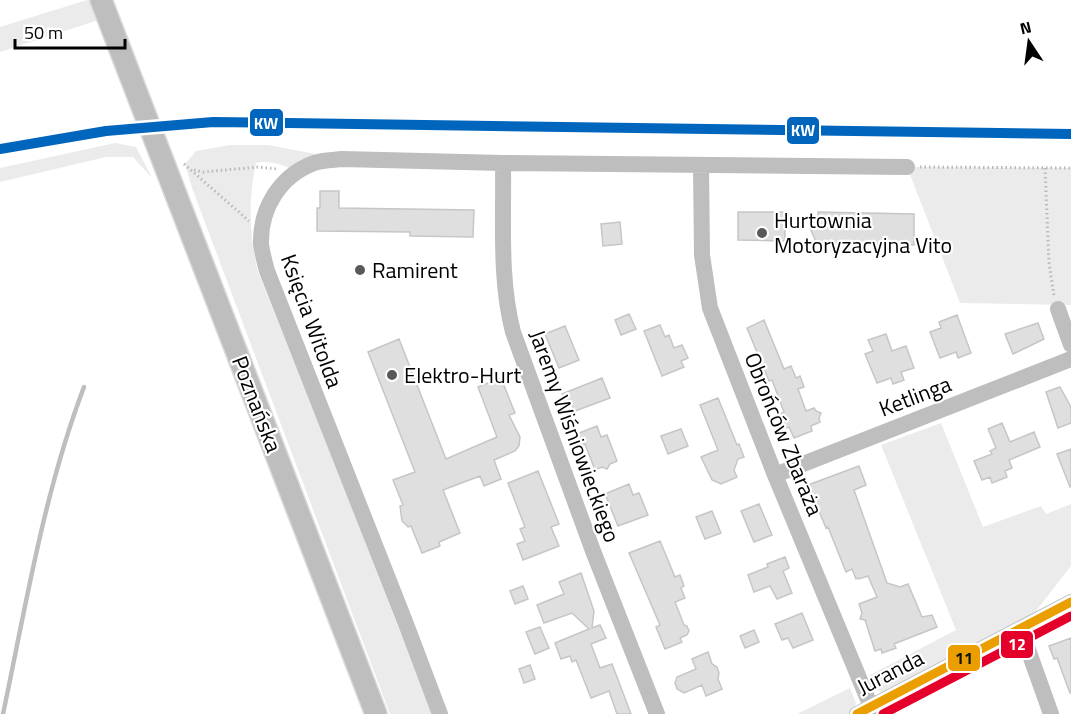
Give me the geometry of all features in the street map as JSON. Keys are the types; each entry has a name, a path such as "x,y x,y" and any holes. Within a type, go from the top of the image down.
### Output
{"main road":[{"name":"Poznańska","path":"102,0 376,714"}],"street":[{"name":"Księcia Witolda","path":"440,714 267,272 261,245 263,218 273,194 292,174 315,162 342,159 503,164 907,167"},
{"name":"Jaremy Wiśniowieckiego","path":"503,164 505,278 513,332 593,551 657,714"},
{"name":"Obrońców Zbaraża","path":"701,166 702,255 708,303 868,712"},
{"path":"1058,309 1071,345"},
{"name":"Ketlinga","path":"775,475 1071,359"},
{"name":"Juranda","path":"868,712 1071,602"},
{"path":"1021,630 1051,714"}],"path":[{"path":"183,164 262,232"},
{"path":"192,170 203,172 259,167 298,171"},
{"path":"907,167 1071,168"},
{"path":"1045,168 1049,263 1058,309"}],"shaded area":[{"path":"87,0 101,0 108,17 0,52 0,27"},
{"path":"115,143 136,147 152,178 133,157 106,157 0,182 0,168"},
{"path":"230,145 268,145 342,159 296,172 277,164 256,163 251,204 253,245 258,272 432,714 390,714 192,188 185,164 196,151"},
{"path":"907,167 1071,168 1071,305 960,303"},
{"path":"941,423 983,527 1041,506 1046,514 1071,504 1071,566 1021,630 894,695 878,691 870,675 956,630 881,445"},
{"path":"850,688 856,703 853,714 797,714"}],"building":[{"path":"320,191 339,191 339,208 474,210 473,237 410,236 410,232 317,231"},
{"path":"738,212 785,212 785,241 738,240"},
{"path":"818,212 914,214 914,245 817,244 810,228 818,224"},
{"path":"620,222 622,244 603,246 601,224"},
{"path":"629,314 636,329 621,335 615,320"},
{"path":"957,315 971,353 958,358 956,352 940,358 930,332 941,328 939,322"},
{"path":"764,320 784,369 791,366 796,378 800,376 804,387 798,389 806,411 814,408 821,413 820,422 811,426 812,431 794,438 789,427 786,428 780,414 784,412 772,380 769,381 747,328"},
{"path":"1038,323 1044,339 1013,354 1005,334"},
{"path":"660,325 665,337 669,335 674,348 682,345 688,358 681,361 684,367 662,376 644,331"},
{"path":"565,326 579,360 559,368 545,334"},
{"path":"886,334 892,351 906,346 914,368 901,372 904,380 893,384 891,378 877,383 865,354 873,351 868,340"},
{"path":"399,339 446,459 497,437 478,387 501,378 515,413 509,415 520,437 519,446 515,451 494,460 501,479 484,486 480,476 443,490 460,533 439,542 440,546 422,553 411,526 408,527 402,521 400,506 403,505 393,480 415,472 368,352"},
{"path":"602,378 610,398 575,411 572,405 567,406 562,394"},
{"path":"1060,387 1071,407 1071,423 1058,428 1046,392"},
{"path":"718,398 744,457 738,459 734,470 737,477 721,484 712,480 701,457 718,450 700,405"},
{"path":"1002,423 1010,442 1034,432 1040,447 1009,460 1012,468 1005,471 1007,477 992,483 990,477 982,480 974,461 992,454 990,451 996,448 988,429"},
{"path":"597,426 601,437 607,435 617,461 610,464 607,469 602,467 595,470 585,444 582,445 577,434"},
{"path":"681,429 688,446 668,454 661,436"},
{"path":"1071,449 1071,486 1070,487 1057,454"},
{"path":"859,466 866,485 854,490 887,583 900,587 908,584 922,617 932,615 937,627 894,644 896,648 882,653 881,649 875,651 865,620 860,619 862,613 859,604 877,597 868,576 856,579 852,569 846,572 808,485"},
{"path":"538,471 559,524 551,527 559,546 523,560 517,544 525,541 520,529 525,527 508,483"},
{"path":"629,484 633,495 639,493 648,515 618,526 605,494"},
{"path":"759,504 772,535 754,542 741,511"},
{"path":"712,511 721,533 705,539 696,517"},
{"path":"660,541 675,577 680,575 684,586 681,588 685,598 675,602 684,625 689,631 687,635 680,638 682,642 665,649 656,627 660,625 629,553"},
{"path":"785,557 789,568 783,571 792,593 777,599 770,586 754,592 748,575"},
{"path":"581,573 594,611 592,628 600,625 606,638 591,644 600,668 612,664 631,714 617,714 609,691 591,698 576,660 572,662 570,656 561,659 555,643 589,629 572,613 544,623 537,605 564,594 559,582"},
{"path":"523,586 528,599 515,604 510,591"},
{"path":"802,613 813,640 793,648 788,638 782,640 775,624"},
{"path":"540,627 549,648 535,654 526,632"},
{"path":"754,630 759,642 745,648 740,636"},
{"path":"1071,638 1070,693 1057,658 1054,659 1049,646"},
{"path":"708,652 712,664 717,667 722,689 706,696 702,685 684,693 677,689 675,683 677,677 696,669 692,659"},
{"path":"530,665 535,679 524,683 519,669"}],"waterway":[{"path":"3,714 47,508 84,387"}],"transit line":[{"name":"KW","path":"0,149 106,131 213,122 1071,134"},
{"name":"11","path":"857,714 1071,602"},
{"name":"12","path":"883,714 1071,616"}],"place":[{"name":"Hurtownia Motoryzacyjna Vito","path":"762,233"},
{"name":"Ramirent","path":"360,270"},
{"name":"Elektro-Hurt","path":"392,375"}]}
